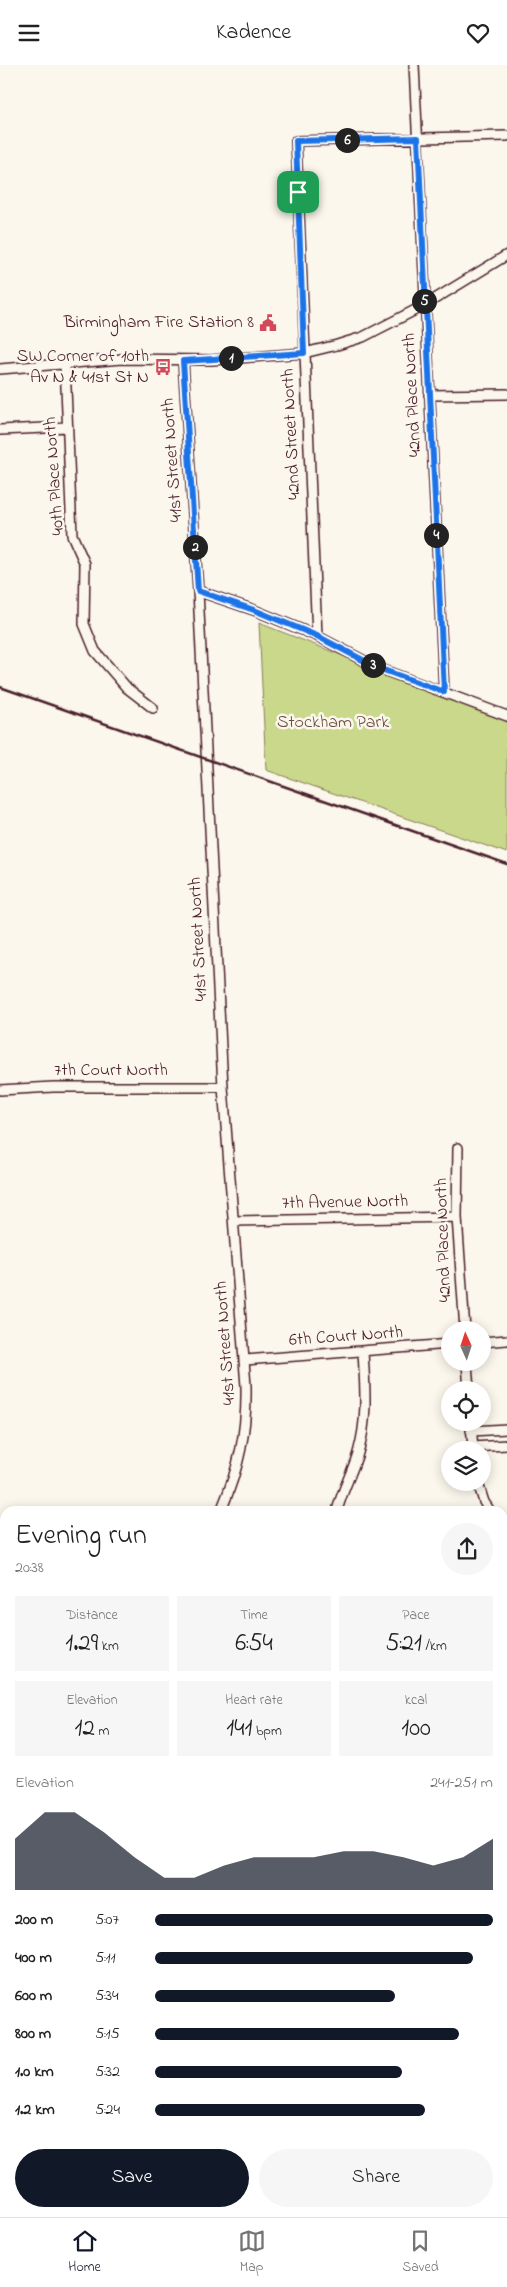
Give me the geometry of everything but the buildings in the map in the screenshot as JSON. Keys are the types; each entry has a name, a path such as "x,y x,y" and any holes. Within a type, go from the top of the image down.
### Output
{"street":[{"name":"42nd Place North","path":"414,65 444,692"},
{"path":"418,138 507,135"},
{"name":"42nd Street North","path":"317,636 296,141 418,138"},
{"path":"0,369 122,359 183,361 304,353 363,337 424,305 507,255"},
{"name":"41st Street North","path":"183,361 198,591 223,1087 245,1360 247,1419 240,1457 223,1506"},
{"name":"40th Place North","path":"65,363 72,535 85,564 84,624 95,651 126,688 153,709"},
{"path":"429,395 507,394"},
{"path":"0,431 68,427"},
{"path":"198,591 254,610 317,636 378,668 507,715"},
{"name":"7th Court North","path":"0,1090 54,1087 223,1087"},
{"name":"42nd Place North","path":"458,1148 457,1217 464,1321"},
{"name":"7th Avenue North","path":"234,1221 457,1217"},
{"path":"491,1342 507,1341"},
{"name":"6th Court North","path":"245,1360 441,1345"},
{"path":"339,1506 358,1453 365,1421 366,1400 363,1352"},
{"path":"491,1428 507,1429"},
{"path":"491,1447 507,1445"},
{"path":"481,1491 487,1506"}],"green space":[{"name":"Stockham Park","path":"259,623 507,720 507,853 266,770"}],"railway":[{"path":"0,687 507,864"}],"place":[{"name":"Birmingham Fire Station 8","path":"268,323"},
{"name":"SW Corner of 10th Av N & 41st St N","path":"163,367"}],"route":[{"path":"418,138 424,305 444,692 378,668 317,636 254,610 198,591 183,361 304,353 298,192 296,141 418,138"}]}
